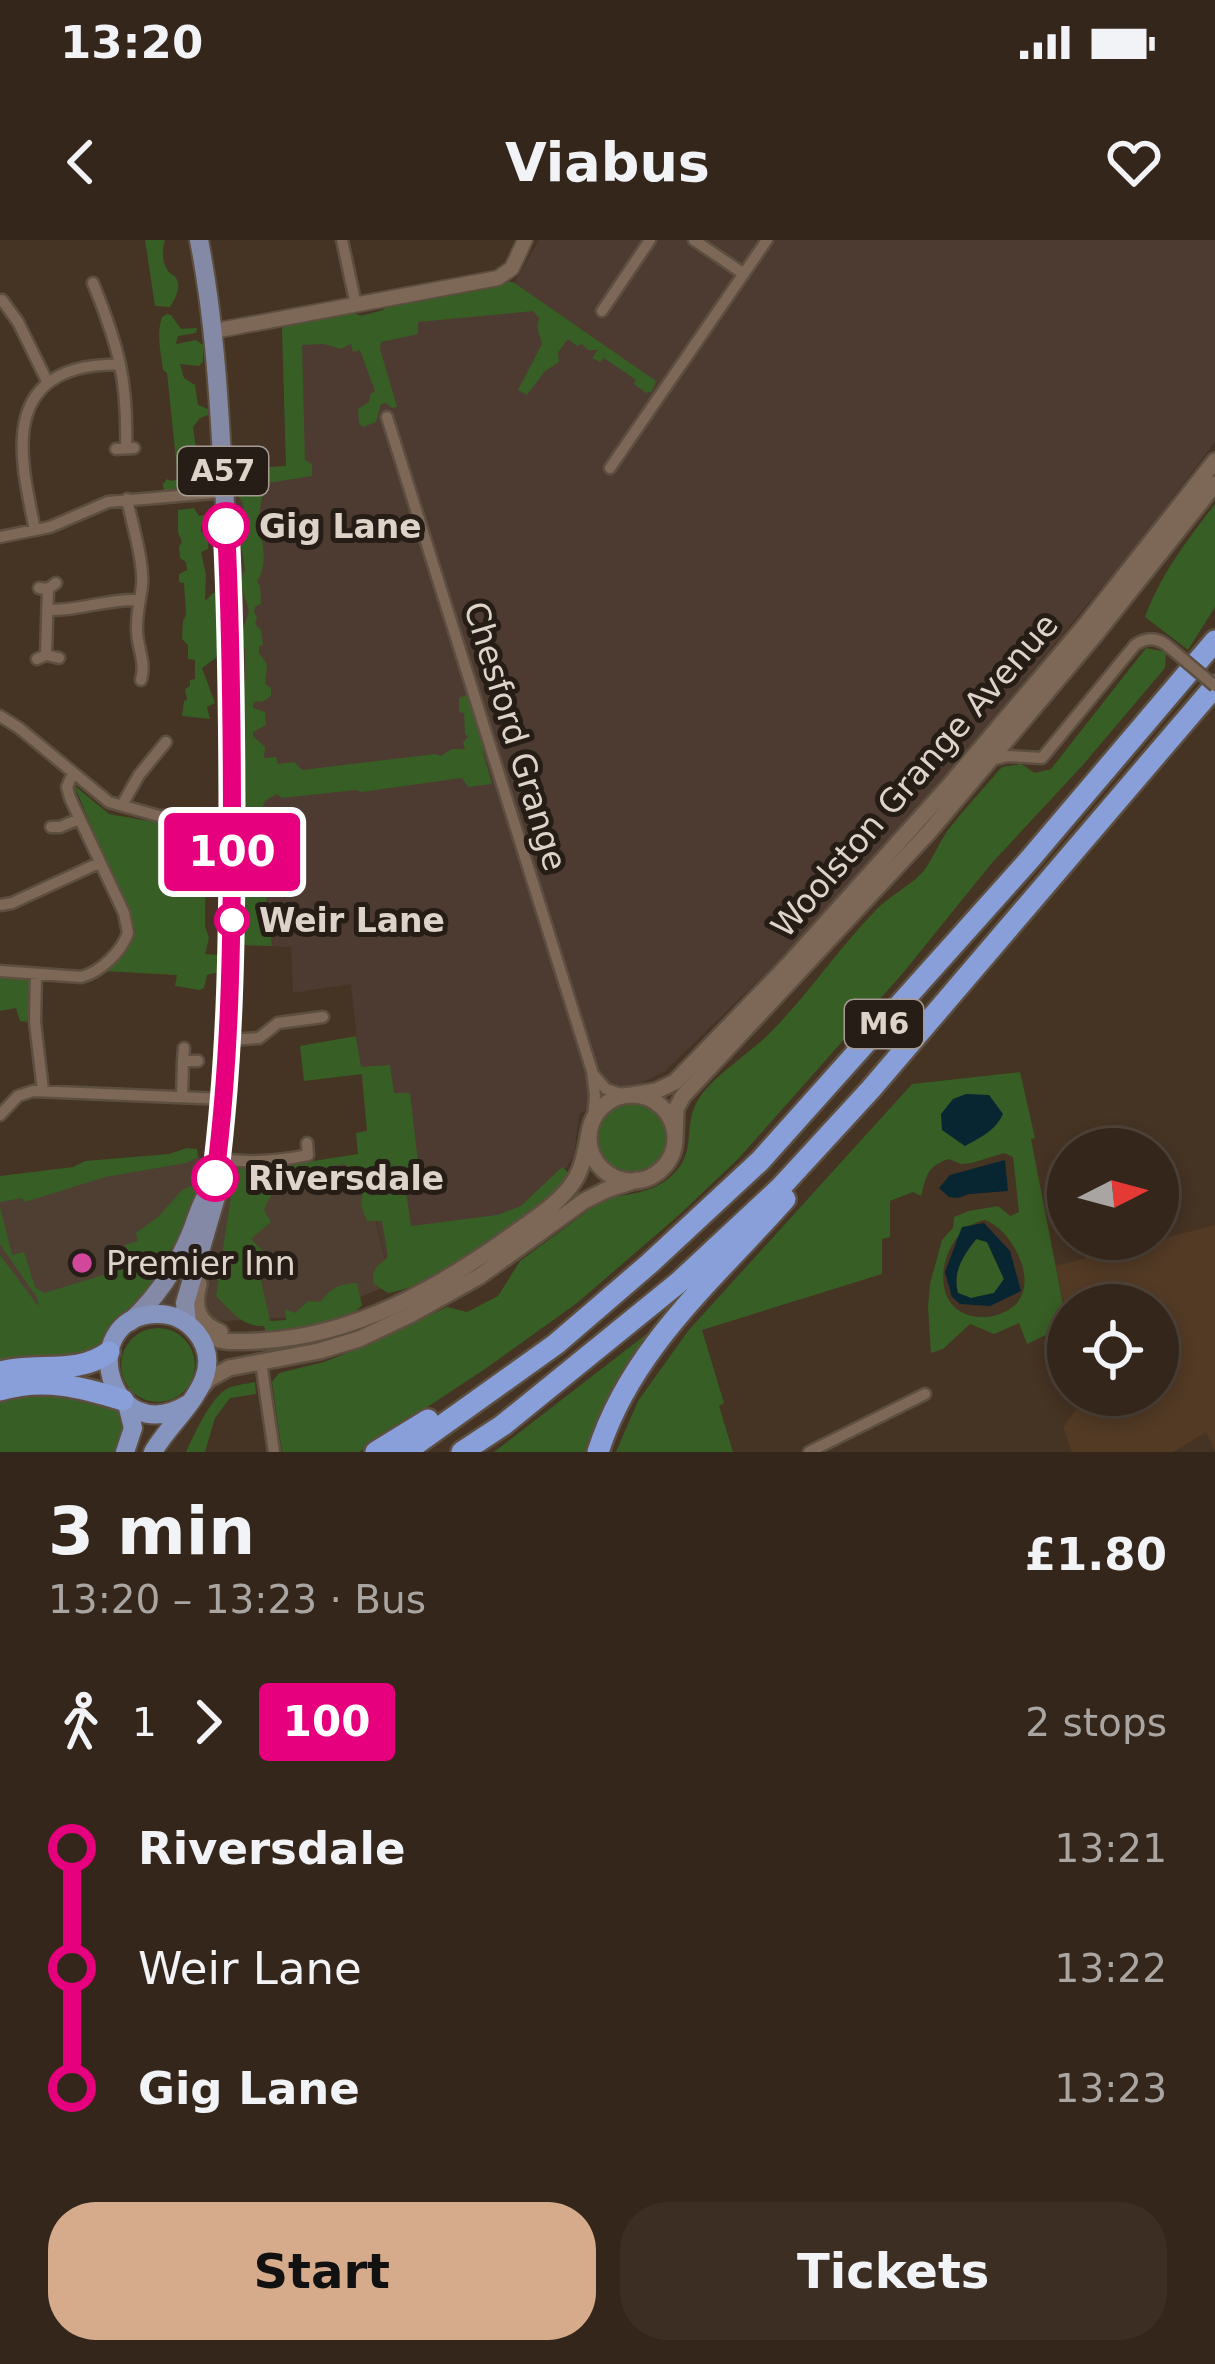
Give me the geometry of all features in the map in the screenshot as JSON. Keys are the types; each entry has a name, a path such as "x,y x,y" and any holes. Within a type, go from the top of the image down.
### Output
{"highway":[{"name":"M6","path":"405,1452 556,1344 760,1161 1030,859 1215,641"},
{"name":"M6","path":"462,1452 678,1283 780,1188 871,1089 1215,686"},
{"name":"M6","path":"598,1452 646,1354 827,1152 871,1089"},
{"path":"130,1322 159,1313 190,1326"},
{"name":"A57","path":"109,1352 115,1337 130,1322"},
{"name":"A57","path":"190,1326 208,1359 206,1378 194,1397"},
{"path":"0,1372 82,1366 109,1352"},
{"path":"109,1352 110,1378 133,1428 125,1452"},
{"name":"M6","path":"376,1452 518,1371"},
{"path":"0,1390 49,1383 90,1389 153,1414 168,1413 194,1397"},
{"path":"153,1452 194,1397"}],"main road":[{"name":"A57","path":"190,1326 185,1303 216,1197 228,1040 232,815 225,492 214,331 199,240"},
{"name":"Woolston Grange Avenue","path":"628,1095 666,1087 685,1074 789,964 1004,723 1215,461"},
{"name":"Woolston Grange Avenue","path":"674,1137 676,1109 683,1096 991,760 1215,484"},
{"path":"190,1326 220,1342 306,1336 404,1302 529,1223 573,1184 591,1124 606,1103 628,1095 645,1097 666,1112 674,1137 670,1157 656,1173 584,1201 480,1276 410,1315 319,1351 229,1368 209,1379 194,1397"},
{"path":"591,1124 589,1142 600,1166 623,1180 637,1180"},
{"name":"A57","path":"130,1322 173,1269 214,1184"},
{"path":"205,1240 207,1255 195,1302 198,1315 212,1329 253,1341"}],"street":[{"path":"342,240 356,304"},
{"path":"214,331 498,278 512,268 525,240"},
{"path":"602,311 650,240"},
{"path":"694,240 744,274"},
{"path":"610,468 767,240"},
{"path":"111,288 95,288 116,340 127,408 125,448"},
{"path":"613,294 626,303"},
{"path":"4,298 48,383"},
{"path":"34,530 18,440 25,410 48,383 79,368 120,364"},
{"name":"Chesford Grange","path":"387,417 592,1071 591,1124"},
{"path":"0,537 61,523 98,505 127,499 225,492"},
{"path":"127,499 142,585 136,632 143,662 140,682"},
{"path":"47,586 41,657 59,658"},
{"path":"48,610 137,600"},
{"path":"991,760 1008,755 1036,759 1047,754 1135,645 1151,639 1161,640 1215,686"},
{"path":"0,716 109,802 168,817 232,815"},
{"path":"1020,726 1023,756"},
{"path":"122,806 166,742"},
{"path":"0,971 91,975 115,954 128,933 124,913 67,787 73,773"},
{"path":"51,827 79,819"},
{"path":"0,905 99,863"},
{"path":"36,974 34,1022 43,1091"},
{"path":"228,1040 259,1038 278,1023 318,1017 316,1035"},
{"path":"182,1097 183,1054 199,1061"},
{"path":"592,1071 606,1089 628,1095"},
{"path":"0,1114 22,1094 43,1091 224,1099"},
{"path":"217,1160 280,1161 308,1155 307,1143"},
{"path":"261,1362 274,1452"},
{"path":"809,1452 925,1394"}],"shaded area":[{"path":"539,240 1215,240 1215,442 1140,541 900,831 792,948 664,1072 579,1114 574,1156 547,1195 391,1284 356,1133 367,1130 351,984 293,993 291,947 243,945 235,474 240,474 240,468 286,466 282,328 510,290"},
{"path":"359,1154 391,1284 317,1316 225,1321 40,1311 0,1255 0,1176 198,1157 232,1167 302,1166"},
{"path":"1215,1225 1215,1451 1206,1432 1173,1452 1072,1452 1063,1428 1071,1416 1179,1416 1179,1284 1060,1284 1056,1266 1079,1260 1179,1260 1179,1234"}],"green space":[{"path":"145,240 165,240 165,264 178,285 170,307 155,306"},
{"path":"513,282 656,381 646,393 604,358 600,362 592,358 598,350 568,339 558,352 559,362 545,371 527,395 518,390 542,344 539,318 533,311 418,322 418,334 381,342 397,407 381,404 376,422 363,427 358,409 375,391 360,350 353,352 351,344 341,349 302,345 305,460 312,464 312,476 262,484 260,489 264,561 257,582 261,604 254,612 271,696 253,704 265,712 266,725 253,736 265,747 264,758 276,757 278,764 294,762 302,770 441,756 452,749 465,749 463,742 468,737 459,698 469,694 471,711 486,743 483,753 492,784 468,787 462,778 361,792 282,798 277,794 265,801 257,821 272,946 243,945 245,785 239,762 245,650 241,635 249,611 242,586 241,543 246,529 240,518 244,508 236,483 243,469 286,466 282,328 322,314 361,316 390,303"},
{"path":"167,314 181,329 197,328 196,333 178,336 176,344 196,340 203,345 199,366 180,364 184,378 195,385 198,405 208,409 208,415 193,427 198,462 207,464 204,491 164,492 167,479 178,479 160,344 160,323"},
{"path":"1215,504 1215,607 1188,650 1145,617 1167,572"},
{"path":"194,508 199,516 213,513 212,525 201,526 201,532 209,535 208,549 201,552 205,601 213,593 224,592 223,645 202,668 215,703 207,707 210,719 182,716 185,689 195,679 195,660 188,659 188,645 182,639 186,615 179,574 187,570 180,558 178,510"},
{"path":"1146,648 1166,652 1165,668 738,1159 679,1215 577,1303 359,1452 282,1452 272,1382 279,1373 365,1346 447,1307 467,1312 498,1296 520,1261 601,1201 645,1191 669,1178 685,1157 692,1113 706,1089 782,1020 876,910 920,874 948,830 1002,767 1021,764 1035,773 1051,769"},
{"path":"74,785 109,814 206,831 205,926 209,938 205,954 219,955 223,971 207,975 204,988 175,986 177,975 102,971 136,932"},
{"path":"0,976 29,977 28,1022 20,1021 16,1008 0,1011"},
{"path":"356,1036 361,1067 390,1065 394,1093 410,1093 421,1188 406,1191 411,1226 497,1215 521,1206 562,1167 570,1174 538,1209 488,1246 433,1277 388,1293 373,1279 388,1257 382,1221 367,1221 361,1206 363,1189 345,1164 286,1181 264,1210 271,1222 251,1239 269,1257 258,1267 270,1321 286,1320 285,1309 295,1313 308,1301 320,1302 345,1285 357,1283 362,1305 332,1322 267,1335 264,1326 244,1321 216,1296 235,1169 358,1154 356,1133 367,1131 362,1074 304,1081 300,1046"},
{"path":"1020,1072 1035,1138 1031,1139 1047,1222 1047,1260 1054,1260 1059,1284 1047,1284 1047,1334 1027,1344 1019,1323 994,1334 970,1324 943,1349 931,1353 930,1284 954,1217 998,1206 1010,1216 1019,1212 1013,1157 1004,1153 972,1163 949,1159 936,1164 921,1196 913,1192 890,1201 890,1237 882,1239 882,1274 702,1330 733,1452 616,1452 638,1401 688,1331 912,1084","holes":["985,1220 1004,1234 1023,1270 1022,1295 1015,1305 994,1316 962,1313 944,1288 948,1254 969,1226"]},
{"path":"632,1102 657,1113 668,1138 657,1163 632,1174 607,1163 596,1138 607,1113"},
{"path":"197,1149 198,1157 105,1177 25,1202 22,1198 0,1202 0,1176"},
{"path":"196,1184 201,1192 162,1275 102,1346 90,1354 0,1364 0,1255 39,1307 0,1244 0,1207 12,1255 24,1252 35,1287 44,1293 130,1267 125,1245 138,1241 136,1233 182,1190"},
{"path":"977,1238 987,1242 1004,1279 994,1293 971,1298 958,1293 957,1278"},
{"path":"666,1319 592,1452 494,1452"},
{"path":"158,1328 184,1339 195,1365 184,1391 158,1402 132,1391 121,1365 132,1339"},
{"path":"255,1382 256,1394 230,1398 215,1418 205,1452 186,1452 219,1395"},
{"path":"63,1391 118,1411 124,1437 116,1452 0,1452 0,1399"}],"water":[{"path":"989,1095 1003,1114 992,1129 965,1146 942,1130 941,1114 953,1099"},
{"path":"1005,1160 1008,1191 958,1198 939,1188 950,1175"},
{"path":"984,1223 1010,1251 1021,1291 990,1306 960,1304 952,1297 945,1272 962,1227","holes":["976,1239 987,1242 1004,1279 994,1293 971,1298 958,1293 963,1257"]}],"bus line":[{"name":"100","path":"215,1178 232,949 231,624 226,526"}],"place":[{"name":"Gig Lane","path":"226,526"},
{"name":"Weir Lane","path":"232,920"},
{"name":"Riversdale","path":"215,1178"},
{"name":"Premier Inn","path":"82,1263"}]}
